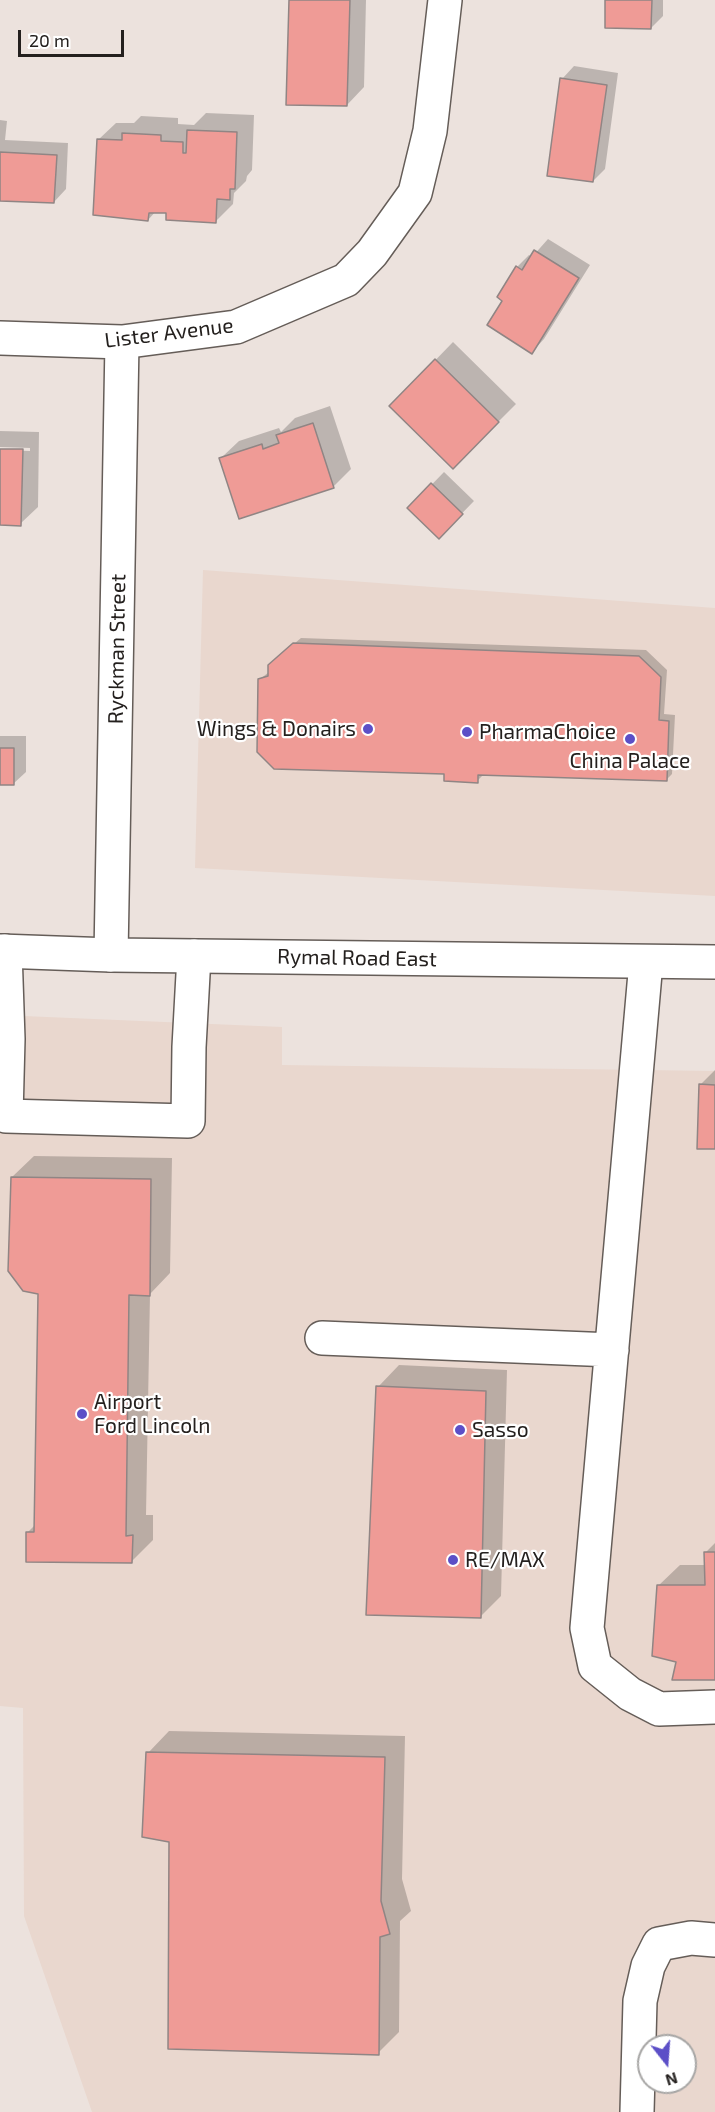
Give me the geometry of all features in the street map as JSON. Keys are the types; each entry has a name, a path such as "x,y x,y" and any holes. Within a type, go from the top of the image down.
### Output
{"street":[{"name":"Lister Avenue","path":"0,338 122,342 237,327 346,280 372,253 415,193 430,132 445,0"},
{"name":"Ryckman Street","path":"111,955 122,342"},
{"name":"Rymal Road East","path":"2,951 111,955 715,962"},
{"path":"2,951 8,1039 6,1116 188,1121 194,956"},
{"path":"646,962 587,1628 595,1666 630,1694 659,1709 715,1707"},
{"path":"322,1338 612,1350"},
{"path":"637,2112 640,2001 648,1966 659,1944 691,1938 715,1940"}],"shaded area":[{"path":"203,570 715,608 715,896 195,868"},
{"path":"0,1015 282,1027 282,1065 715,1071 715,2112 92,2112 24,1916 23,1708 0,1706"}],"building":[{"path":"289,0 350,0 347,106 286,105"},
{"path":"605,0 652,0 651,29 605,28"},
{"path":"560,78 607,85 593,182 547,176"},
{"path":"187,130 237,132 235,189 230,189 230,200 217,199 216,223 166,220 166,213 149,213 148,221 93,215 97,139 122,140 122,133 161,135 161,141 183,142 183,153 186,153"},
{"path":"0,152 57,155 54,203 0,201"},
{"path":"534,250 579,278 532,354 487,325 502,301 497,297 516,266 522,270"},
{"path":"435,359 499,422 453,469 389,406"},
{"path":"313,423 334,488 239,519 219,458 262,444 263,449 279,443 276,435"},
{"path":"0,449 23,449 21,526 0,525"},
{"path":"431,483 463,514 439,539 407,508"},
{"path":"293,643 639,656 661,677 659,720 669,721 667,781 478,775 478,783 444,781 444,774 274,769 257,752 258,679 268,676 268,665"},
{"path":"0,748 14,748 14,785 0,785"},
{"path":"699,1084 715,1085 715,1149 697,1149"},
{"name":"Airport Ford Lincoln","path":"11,1177 151,1179 150,1296 129,1295 126,1536 133,1535 132,1563 26,1562 26,1532 34,1532 38,1294 23,1291 8,1271"},
{"path":"376,1386 486,1391 481,1618 366,1615"},
{"path":"704,1552 715,1552 715,1680 672,1680 676,1662 652,1656 657,1585 705,1585"},
{"path":"146,1752 385,1757 381,1901 390,1934 380,1937 379,2055 168,2049 169,1842 142,1837"}],"place":[{"name":"Wings & Donairs","path":"368,729"},
{"name":"PharmaChoice","path":"467,732"},
{"name":"China Palace","path":"630,739"},
{"name":"Airport Ford Lincoln","path":"82,1414"},
{"name":"Sasso","path":"460,1430"},
{"name":"RE/MAX","path":"453,1560"}]}
